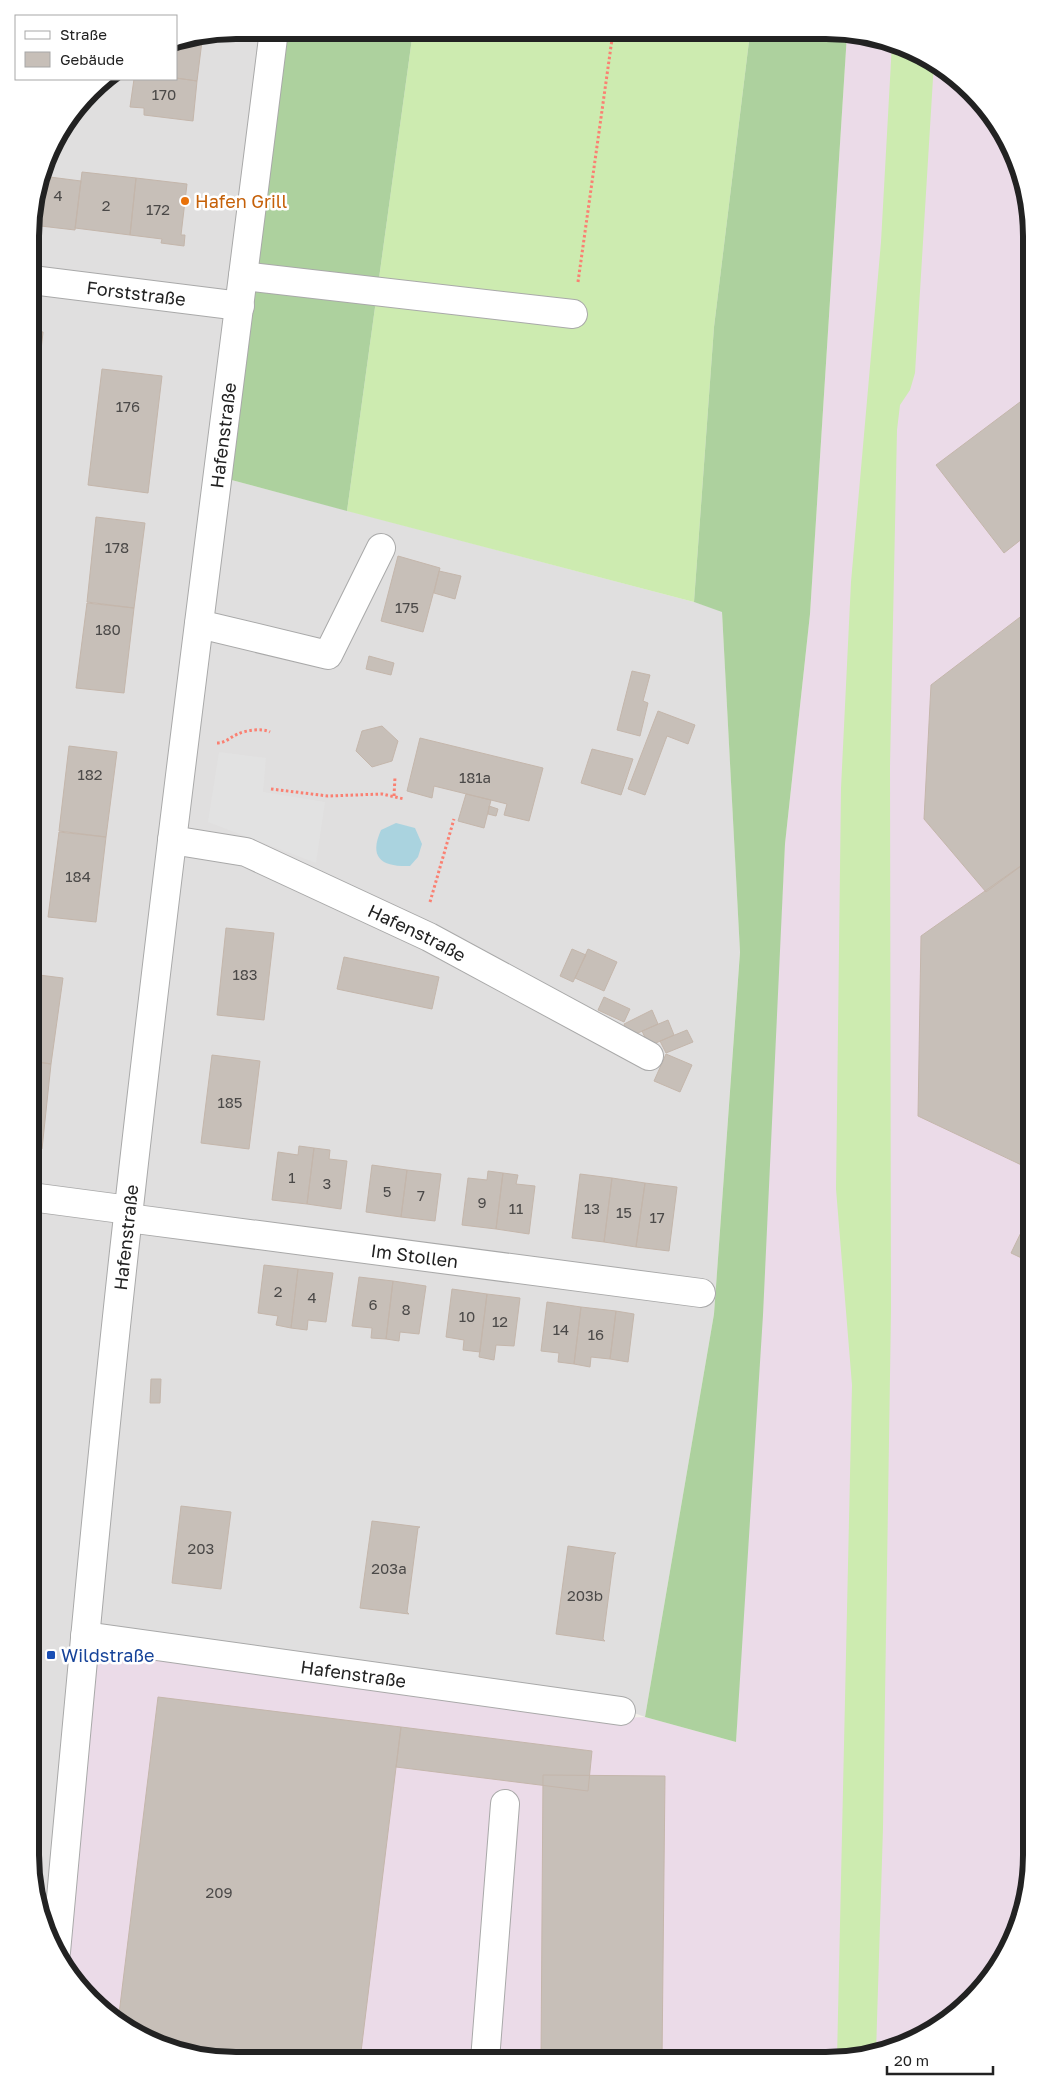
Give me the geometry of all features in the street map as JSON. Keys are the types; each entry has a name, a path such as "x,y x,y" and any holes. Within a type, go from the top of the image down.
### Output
{"street":[{"name":"Hafenstraße","path":"57,1938 85,1636 128,1214 172,840 273,39"},
{"path":"243,276 574,314"},
{"name":"Forststraße","path":"39,281 240,306"},
{"path":"199,624 328,655 382,548"},
{"name":"Hafenstraße","path":"172,840 246,852 422,934 649,1056"},
{"name":"Im Stollen","path":"39,1198 128,1214 701,1293"},
{"name":"Hafenstraße","path":"85,1636 621,1711"},
{"path":"486,2052 505,1804"}],"path":[{"path":"574,314 612,39"},
{"path":"185,742 223,743 239,733 266,730 270,732"},
{"path":"394,796 395,777"},
{"path":"272,789 328,796 382,794 404,798"},
{"path":"422,934 454,819"}],"shaded area":[{"path":"223,39 271,39 224,478 722,611 740,951 714,1314 645,1717 618,1707 54,1930 49,1919 40,1881 39,1868 39,223 40,210 49,172 65,137 79,116 96,96 115,80 178,80 178,47 185,45"},
{"path":"847,40 877,45 913,59 936,72 966,96 990,126 1003,149 1013,172 1022,210 1023,1868 1017,1906 1003,1942 983,1975 966,1995 946,2012 925,2026 890,2042 852,2051 223,2052 185,2046 149,2032 126,2019 96,1995 79,1975 63,1951 91,1639 622,1718 645,1717 736,1742 785,844 810,614"},
{"path":"219,752 266,758 263,792 325,802 316,863 208,822"}],"green space":[{"path":"278,39 412,39 347,511 224,478"},
{"path":"412,39 749,39 714,327 694,602 347,511"},
{"path":"749,39 847,40 810,614 785,844 763,1315 736,1742 645,1717 714,1314 740,952 722,612 694,602 714,327"},
{"path":"892,50 933,70 915,373 910,390 900,405 897,430 890,766 891,1311 883,1828 876,2046 837,2052 852,1385 836,1189 841,788 851,582 881,242"}],"water":[{"path":"396,823 415,828 422,844 418,857 410,866 386,863 377,854 377,840 381,830"}],"building":[{"path":"202,42 197,81 178,78 178,47"},
{"path":"178,78 197,81 193,121 144,115 144,108 130,107 134,80 178,80"},
{"path":"82,172 136,178 130,235 75,228"},
{"path":"48,177 81,181 75,230 39,226 40,210"},
{"path":"136,178 187,184 181,235 185,235 184,246 161,243 162,239 130,235"},
{"path":"39,331 43,332 39,369"},
{"path":"102,369 162,376 148,493 88,485"},
{"path":"1023,400 1023,538 1004,553 936,465"},
{"path":"96,517 145,523 134,608 87,602"},
{"path":"398,556 440,568 423,632 381,621"},
{"path":"439,571 461,576 455,599 434,593"},
{"path":"87,603 134,608 124,693 76,688"},
{"path":"1023,615 1023,865 986,892 924,819 931,685"},
{"path":"369,656 394,663 391,675 366,669"},
{"path":"632,671 650,675 643,701 648,703 640,736 617,730"},
{"path":"658,711 695,725 688,744 667,736 645,795 628,789"},
{"path":"382,726 398,741 392,761 372,767 356,751 362,731"},
{"path":"420,738 543,768 529,821 504,815 507,804 491,800 434,786 432,798 407,791"},
{"path":"69,746 117,752 106,837 59,831"},
{"path":"592,749 633,759 621,795 581,783"},
{"path":"466,794 491,800 484,828 458,821"},
{"path":"489,806 498,809 496,816 488,814"},
{"path":"59,832 106,837 96,922 48,917"},
{"path":"1023,864 1023,1166 918,1116 921,936"},
{"path":"226,928 274,933 264,1020 217,1015"},
{"path":"572,949 586,955 573,982 560,976"},
{"path":"588,949 617,962 604,991 575,978"},
{"path":"344,957 439,977 432,1009 337,989"},
{"path":"39,975 63,978 51,1064 39,1062"},
{"path":"604,997 630,1009 624,1022 598,1010"},
{"path":"652,1010 658,1024 629,1037 624,1024"},
{"path":"668,1020 674,1035 649,1046 642,1031"},
{"path":"687,1030 693,1042 666,1053 660,1041"},
{"path":"666,1054 692,1065 680,1092 654,1081"},
{"path":"212,1055 260,1061 249,1149 201,1143"},
{"path":"39,1062 51,1064 42,1149 39,1148"},
{"path":"299,1146 314,1148 307,1204 272,1200 278,1152 298,1155"},
{"path":"314,1148 330,1150 329,1159 347,1161 341,1209 307,1204"},
{"path":"372,1165 407,1170 401,1217 366,1212"},
{"path":"407,1170 441,1174 435,1221 401,1217"},
{"path":"488,1171 503,1173 496,1229 462,1225 468,1178 487,1180"},
{"path":"503,1173 518,1175 516,1184 535,1186 529,1234 496,1229"},
{"path":"580,1174 612,1178 604,1242 572,1238"},
{"path":"612,1178 645,1183 636,1247 604,1242"},
{"path":"645,1183 677,1187 669,1251 636,1247"},
{"path":"1023,1228 1023,1259 1011,1253"},
{"path":"264,1265 298,1269 291,1328 276,1325 278,1316 258,1313"},
{"path":"298,1269 333,1273 326,1322 308,1320 307,1330 291,1328"},
{"path":"359,1277 393,1281 386,1339 371,1338 372,1328 352,1326"},
{"path":"393,1281 426,1286 419,1334 400,1332 399,1341 386,1339"},
{"path":"452,1289 487,1294 480,1352 463,1350 464,1340 446,1337"},
{"path":"487,1294 520,1298 514,1346 496,1345 494,1360 479,1357"},
{"path":"547,1302 581,1307 574,1364 558,1362 559,1353 541,1351"},
{"path":"581,1307 616,1311 610,1359 591,1357 590,1367 574,1364"},
{"path":"616,1311 634,1314 628,1362 610,1359"},
{"path":"151,1379 161,1379 160,1403 150,1403"},
{"path":"181,1506 231,1512 221,1589 172,1583"},
{"path":"372,1521 420,1527 418,1528 407,1612 409,1614 360,1608"},
{"path":"568,1546 616,1553 614,1555 603,1639 605,1641 556,1634"},
{"path":"158,1697 401,1727 361,2052 210,2051 172,2042 137,2026 119,2014"},
{"path":"401,1727 592,1751 588,1791 396,1767"},
{"path":"543,1775 665,1776 662,2052 541,2052"}],"place":[{"name":"Hafen Grill","path":"185,201"},
{"name":"Wildstraße","path":"51,1655"}]}
